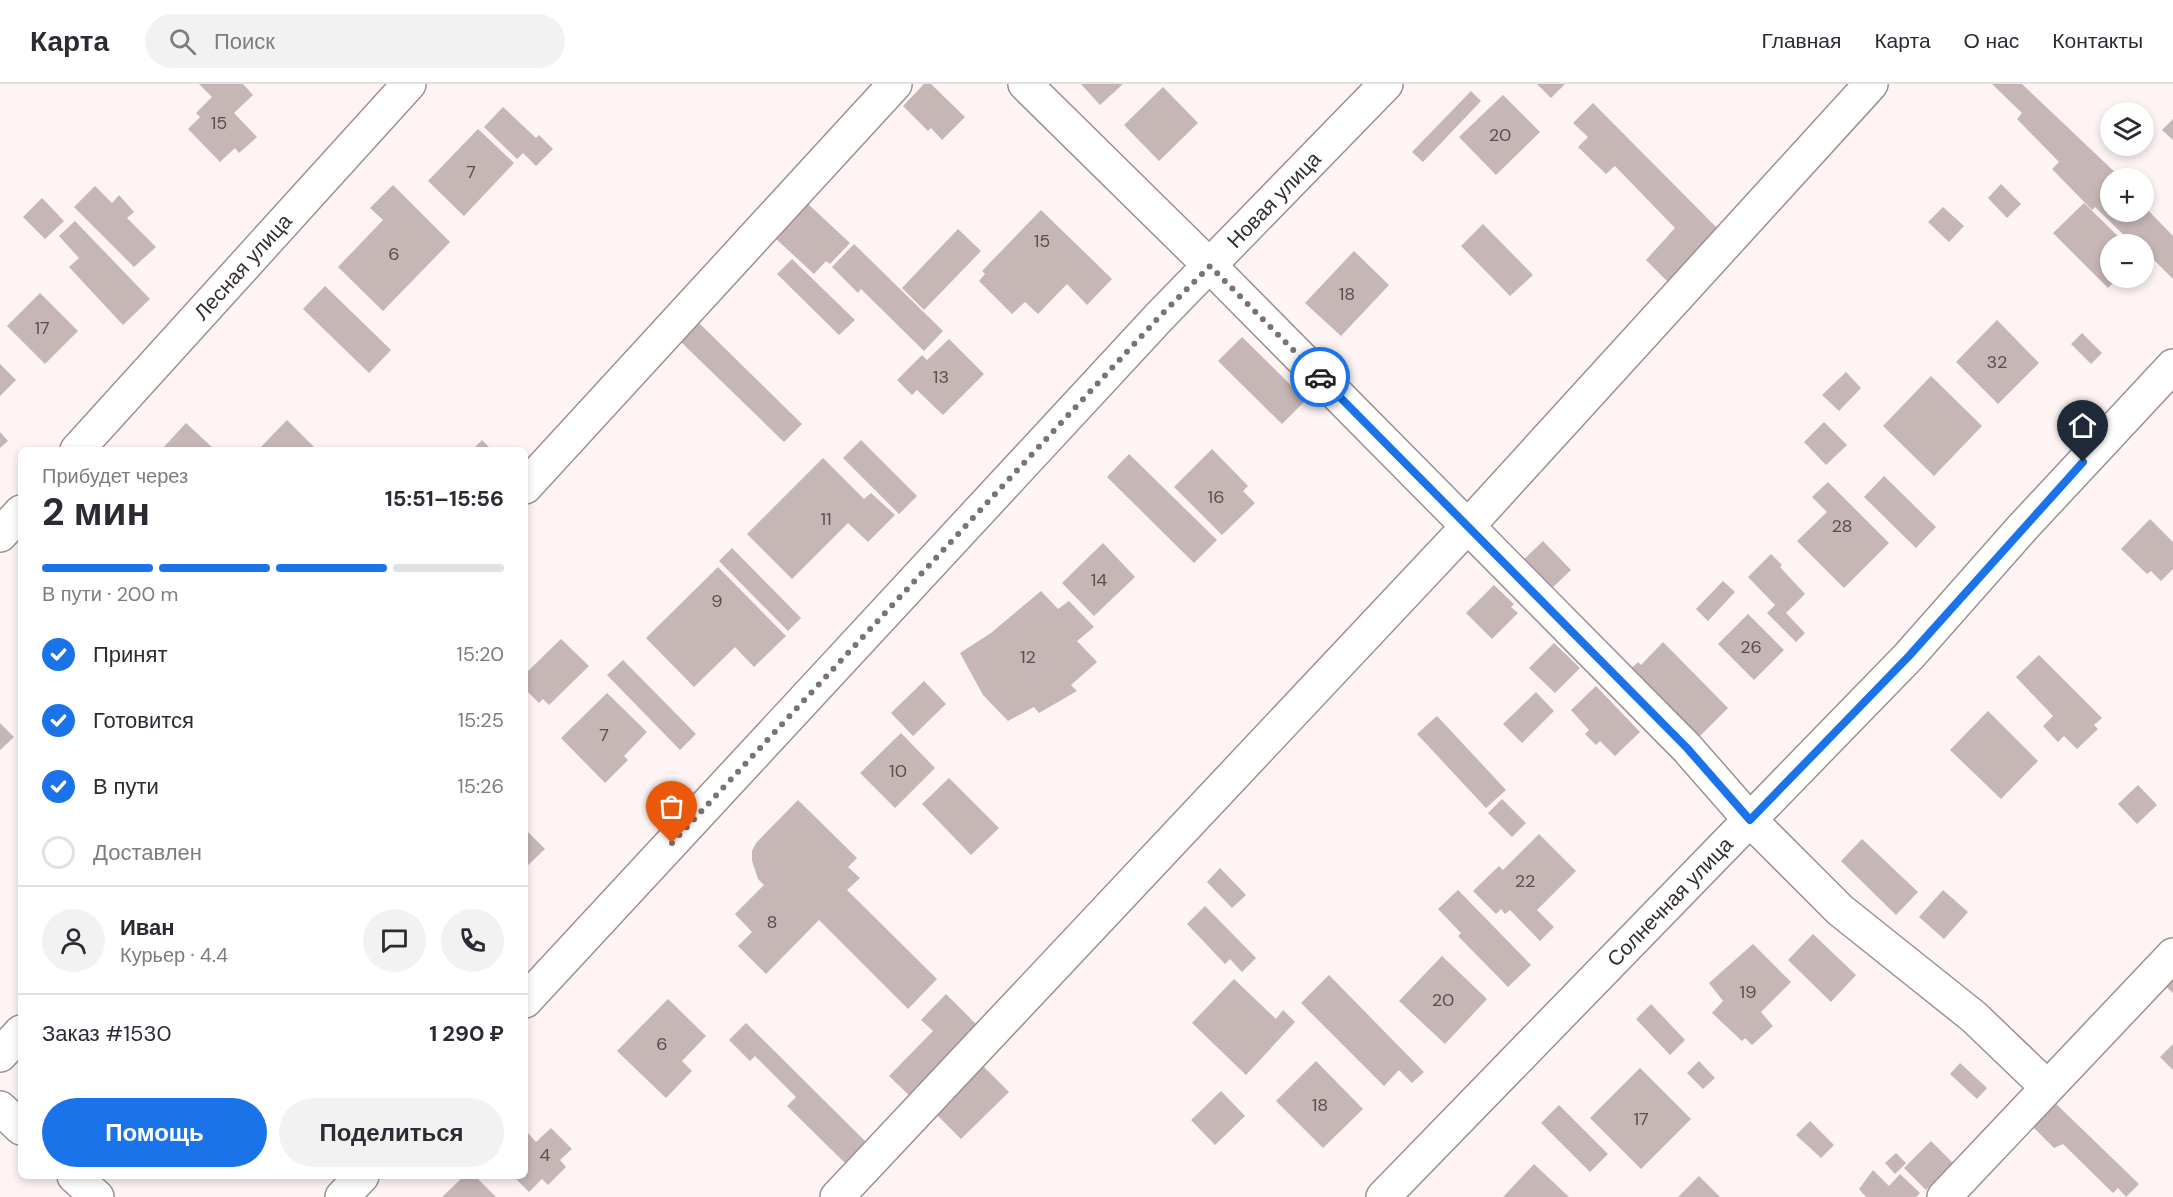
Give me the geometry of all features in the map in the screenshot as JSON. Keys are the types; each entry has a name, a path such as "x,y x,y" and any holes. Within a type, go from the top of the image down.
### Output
{"street":[{"name":"Лесная улица","path":"80,447 409,84"},
{"path":"528,484 895,84"},
{"path":"1025,84 1210,266 1468,526 1687,748 1750,820 1840,910 1974,1017 2047,1088"},
{"name":"Новая улица","path":"528,998 1153,324 1386,84"},
{"path":"837,1197 1468,526 1871,84"},
{"name":"Солнечная улица","path":"1383,1197 1909,656 2023,527 2173,366"},
{"path":"0,535 18,515"},
{"path":"1944,1197 2173,956"},
{"path":"0,1055 18,1035"},
{"path":"0,1108 18,1125"},
{"path":"77,1179 97,1197"},
{"path":"342,1197 359,1179"}],"building":[{"path":"199,84 243,84 253,95 234,113 257,137 239,153 235,148 220,162 188,129 200,117 196,113 212,97"},
{"path":"924,84 931,84 965,117 942,140 931,128 928,131 903,106"},
{"path":"1081,84 1123,84 1100,105"},
{"path":"1537,84 1565,84 1551,98"},
{"path":"1992,84 2022,84 2110,168 2100,168 2100,212 2095,207 2092,210 2052,169 2059,162 2017,119 2022,113"},
{"path":"1163,87 1198,123 1159,161 1124,125"},
{"path":"1471,91 1481,101 1423,162 1412,152"},
{"path":"1503,95 1540,132 1496,175 1459,137"},
{"path":"1593,103 1720,231 1668,282 1646,260 1675,228 1615,166 1606,174 1578,147 1588,137 1573,123"},
{"path":"503,107 536,138 539,135 553,149 536,166 523,153 517,159 484,127"},
{"path":"2173,119 2173,140 2162,130"},
{"path":"478,129 514,163 464,216 428,181"},
{"path":"2001,184 2021,204 2007,218 1988,198"},
{"path":"393,185 450,242 383,311 338,267 383,220 370,208"},
{"path":"95,186 112,203 119,195 134,212 127,218 156,247 134,267 74,207"},
{"path":"42,198 64,221 45,239 23,217"},
{"path":"2084,203 2100,219 2100,222 2103,222 2116,234 2100,234 2100,280 2053,233"},
{"path":"808,204 850,243 830,264 826,261 814,274 775,238"},
{"path":"1943,207 1964,226 1949,242 1928,222"},
{"path":"1041,210 1112,279 1087,305 1067,284 1038,314 1025,302 1012,314 979,281 985,274 982,271"},
{"path":"2154,216 2173,236 2173,279 2154,260 2154,234 2123,234 2110,222 2154,222"},
{"path":"75,221 150,299 123,325 69,267 79,258 59,236"},
{"path":"1483,224 1533,275 1510,296 1461,246"},
{"path":"958,229 981,251 924,310 902,288"},
{"path":"854,244 943,331 924,351 861,289 858,293 832,267"},
{"path":"1354,251 1389,285 1341,336 1305,303"},
{"path":"792,259 855,320 839,335 777,274"},
{"path":"325,286 391,350 369,373 303,309"},
{"path":"40,293 78,331 45,364 7,326"},
{"path":"1997,320 2039,363 1998,404 1956,362"},
{"path":"699,323 802,424 784,442 681,342"},
{"path":"2082,333 2102,353 2091,364 2071,344"},
{"path":"1242,337 1306,400 1282,424 1218,361"},
{"path":"949,339 984,374 943,415 917,390 912,395 897,380 922,355 927,360"},
{"path":"0,364 16,380 0,396"},
{"path":"1846,372 1861,388 1839,411 1822,395"},
{"path":"1931,376 1982,426 1934,476 1883,426"},
{"path":"287,420 314,447 261,447"},
{"path":"1824,422 1847,445 1826,465 1804,442"},
{"path":"186,423 212,447 164,447"},
{"path":"0,432 8,441 0,448"},
{"path":"482,440 489,447 475,447"},
{"path":"861,440 917,496 899,514 843,458"},
{"path":"1212,449 1248,486 1243,491 1255,503 1222,535 1174,487"},
{"path":"1129,454 1217,540 1194,563 1107,477"},
{"path":"823,458 864,499 871,493 895,515 868,542 848,523 792,579 747,534"},
{"path":"1884,476 1936,527 1916,548 1864,497"},
{"path":"1828,482 1889,543 1844,588 1797,541 1827,512 1812,497"},
{"path":"2150,519 2173,542 2173,569 2161,581 2151,571 2147,574 2121,549"},
{"path":"1543,541 1571,570 1549,591 1521,562"},
{"path":"1103,543 1135,577 1094,616 1062,583"},
{"path":"732,548 801,618 788,631 719,561"},
{"path":"1771,554 1805,594 1786,613 1805,633 1796,642 1767,613 1775,605 1748,577"},
{"path":"718,567 786,636 754,667 735,647 694,687 646,638"},
{"path":"1723,581 1735,592 1708,621 1696,609"},
{"path":"1494,585 1514,604 1511,607 1518,613 1492,639 1466,613"},
{"path":"1041,591 1058,609 1069,601 1094,627 1077,641 1097,662 1071,685 1077,691 1039,713 1034,707 1008,721 983,695 960,653 991,633"},
{"path":"1748,614 1784,650 1754,680 1718,644"},
{"path":"561,639 589,666 549,705 543,699 539,703 528,692 528,671"},
{"path":"1663,642 1728,708 1697,739 1630,670 1638,662 1641,665"},
{"path":"1554,643 1580,668 1555,693 1529,668"},
{"path":"2039,655 2102,718 2094,725 2098,729 2077,749 2064,736 2058,742 2043,726 2053,716 2016,677"},
{"path":"623,660 696,734 680,750 607,675"},
{"path":"924,681 946,704 913,736 891,713"},
{"path":"1596,686 1640,732 1615,756 1600,741 1596,745 1585,734 1589,730 1571,710"},
{"path":"1536,692 1554,711 1522,743 1503,724"},
{"path":"607,693 647,732 624,756 628,760 605,783 561,738"},
{"path":"1988,711 2038,761 2001,799 1950,750"},
{"path":"1437,716 1506,790 1486,808 1417,734"},
{"path":"0,723 14,737 0,750"},
{"path":"901,733 935,768 895,808 860,773"},
{"path":"949,778 999,828 971,855 922,804"},
{"path":"2138,785 2157,805 2137,824 2118,804"},
{"path":"1502,799 1526,823 1512,837 1488,813"},
{"path":"798,800 857,858 848,867 860,878 847,890 937,979 908,1009 819,920 766,974 738,946 752,932 735,914 764,885 758,879 752,861 752,851 756,843"},
{"path":"528,832 545,849 528,865"},
{"path":"1539,834 1576,871 1537,910 1554,927 1540,941 1510,910 1505,914 1501,909 1496,914 1473,891 1499,866 1503,870"},
{"path":"1862,839 1918,892 1896,915 1841,861"},
{"path":"1220,868 1246,895 1232,908 1207,882"},
{"path":"1458,890 1531,965 1508,987 1458,936 1461,933 1438,909"},
{"path":"1943,890 1968,912 1944,939 1919,917"},
{"path":"1205,906 1256,958 1242,972 1230,959 1225,964 1187,924"},
{"path":"1813,934 1856,975 1831,1002 1788,960"},
{"path":"1753,944 1791,982 1761,1012 1773,1026 1752,1045 1745,1038 1742,1041 1712,1013 1723,1001 1709,983"},
{"path":"1442,956 1487,999 1445,1044 1399,1001"},
{"path":"1329,975 1424,1072 1412,1083 1399,1070 1384,1086 1301,1003"},
{"path":"2173,978 2173,993 2165,986"},
{"path":"1234,979 1276,1019 1283,1010 1295,1022 1246,1075 1192,1023"},
{"path":"946,994 979,1027 911,1097 889,1076 933,1031 921,1020"},
{"path":"668,999 706,1036 682,1061 692,1071 666,1098 617,1051"},
{"path":"1651,1004 1685,1040 1670,1055 1636,1019"},
{"path":"746,1023 866,1142 845,1163 787,1106 796,1097 755,1056 750,1061 729,1040"},
{"path":"2173,1044 2173,1070 2160,1057"},
{"path":"1316,1061 1363,1109 1323,1148 1276,1101"},
{"path":"1699,1061 1715,1078 1703,1089 1687,1073"},
{"path":"979,1062 1009,1092 961,1139 931,1109"},
{"path":"1960,1063 1987,1088 1977,1099 1950,1074"},
{"path":"1640,1068 1691,1119 1641,1169 1590,1118"},
{"path":"1221,1091 1245,1116 1215,1145 1191,1120"},
{"path":"2052,1100 2139,1184 2126,1197 2118,1188 2113,1193 2063,1144 2054,1148 2029,1123"},
{"path":"1559,1105 1608,1154 1590,1172 1541,1123"},
{"path":"1810,1121 1834,1145 1821,1158 1796,1135"},
{"path":"551,1128 572,1149 560,1160 566,1167 548,1185 542,1179 529,1192 516,1179 528,1179 528,1133 536,1142"},
{"path":"1931,1141 1953,1163 1926,1190 1904,1168"},
{"path":"1896,1153 1906,1163 1895,1174 1885,1163"},
{"path":"1534,1164 1569,1197 1503,1197"},
{"path":"1873,1170 1889,1186 1900,1174 1920,1193 1916,1197 1866,1197 1859,1189"},
{"path":"1699,1176 1720,1197 1678,1197"},
{"path":"461,1179 478,1179 496,1197 442,1197"}],"way so far":[{"path":"672,843 1161,315 1210,266 1320,377"}],"route":[{"path":"1320,377 1687,748 1750,820 1909,656 2083,462"}]}
